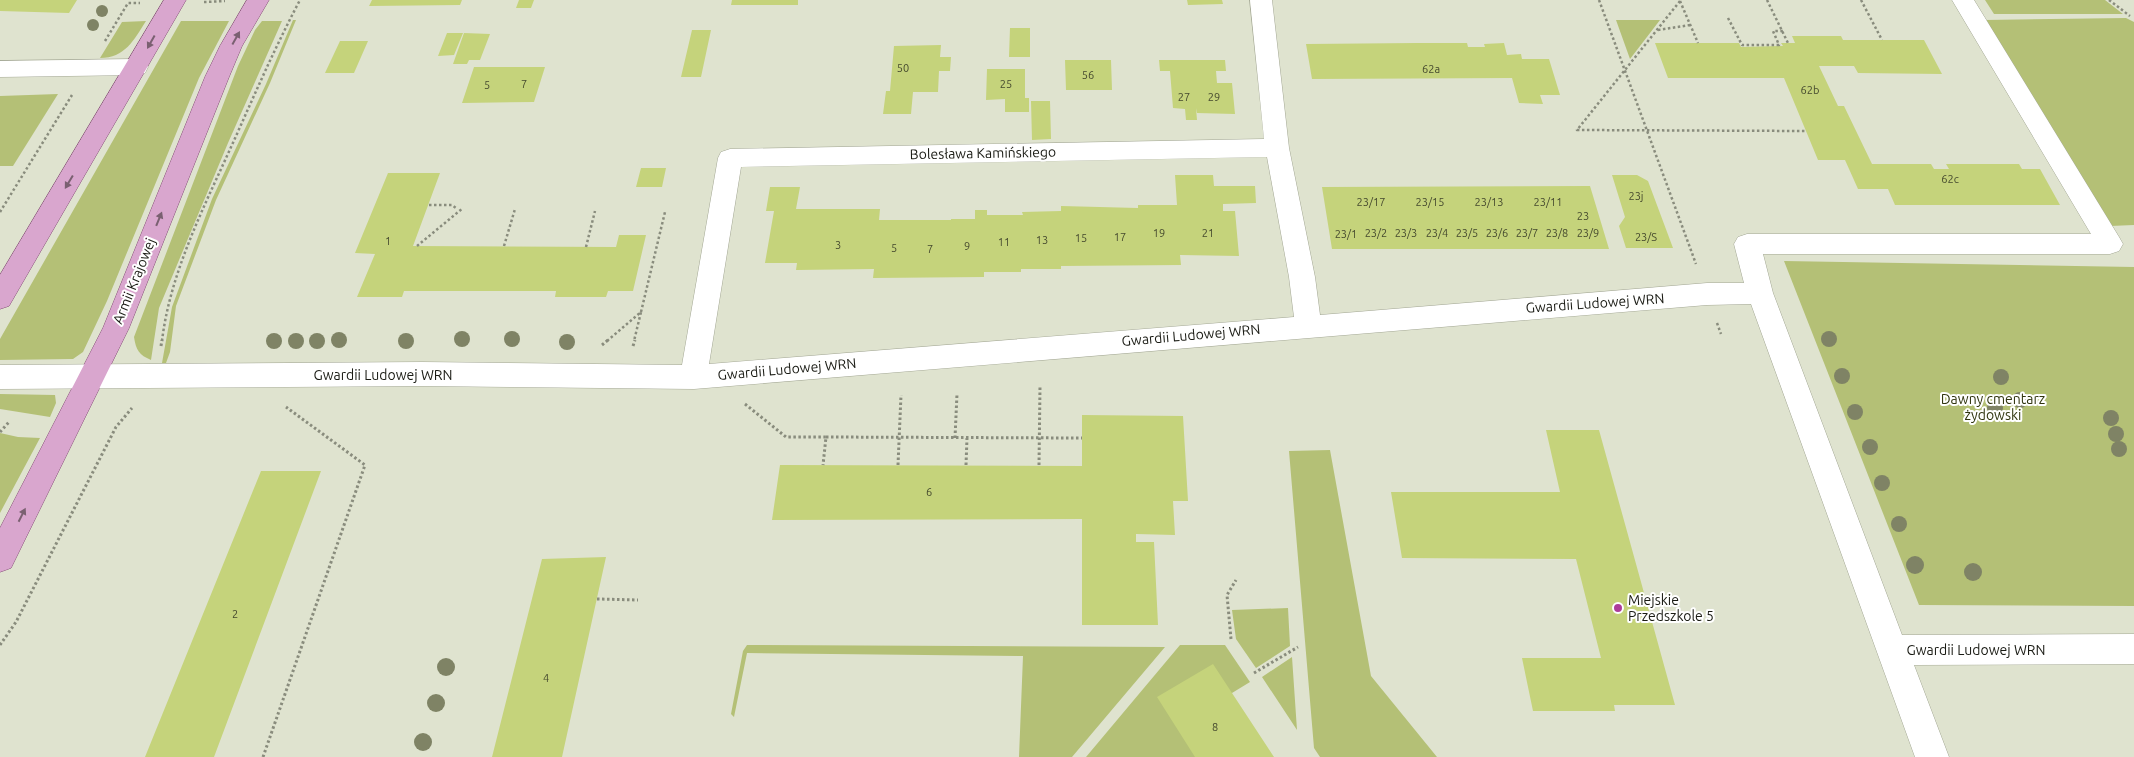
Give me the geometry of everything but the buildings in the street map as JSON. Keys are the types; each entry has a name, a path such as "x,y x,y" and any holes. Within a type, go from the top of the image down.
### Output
{"main road":[{"path":"0,298 175,0"},
{"name":"Armii Krajowej","path":"0,558 93,377 116,328 217,77 231,46 258,0"}],"street":[{"path":"1261,0 1277,148 1302,277 1308,325"},
{"path":"1760,293 1747,244 2110,244 1963,0"},
{"path":"0,69 137,67"},
{"name":"Bolesława Kamińskiego","path":"694,376 730,158 1277,148"},
{"name":"Gwardii Ludowej WRN","path":"0,377 422,374 694,376 1308,325 1707,294 1760,293 1893,650 2134,649"},
{"path":"1893,650 1932,757"}],"path":[{"path":"0,645 16,622 116,427 142,396 160,352 165,313 188,247 209,195 300,0"},
{"path":"1599,0 1697,265"},
{"path":"1680,0 1698,43"},
{"path":"1680,0 1577,130 1805,131"},
{"path":"1767,0 1788,43"},
{"path":"1861,0 1882,40"},
{"path":"2109,0 2130,16"},
{"path":"1728,18 1742,45 1779,45 1773,31 1782,31"},
{"path":"1657,30 1690,26"},
{"path":"0,212 113,28"},
{"path":"429,204 452,205 456,208"},
{"path":"417,246 463,208"},
{"path":"504,246 515,209"},
{"path":"586,247 595,210"},
{"path":"635,351 633,347 665,212"},
{"path":"595,350 641,312"},
{"path":"1039,465 1040,386"},
{"path":"955,438 957,394"},
{"path":"898,465 901,395"},
{"path":"741,400 786,437 1082,438"},
{"path":"264,757 365,464 286,407"},
{"path":"0,432 9,422"},
{"path":"823,465 826,437"},
{"path":"966,438 966,465"},
{"path":"1230,639 1227,595 1236,580"},
{"path":"597,599 638,600"},
{"path":"1254,673 1298,647"}],"green space":[{"path":"1985,0 2105,0 2123,14 1994,14"},
{"path":"2126,18 2134,22 2134,225 2110,226 1985,20"},
{"path":"293,20 296,20 270,83 216,200 176,306 170,352 166,363 162,363 172,307 212,199 266,84"},
{"path":"1616,20 1660,20 1630,59"},
{"path":"146,21 128,47 116,55 100,58 122,22"},
{"path":"181,21 229,21 199,78 107,301 83,352 73,359 0,360 0,339"},
{"path":"262,21 282,21 228,143 159,308 151,360 139,352 134,337 238,66 255,30"},
{"path":"58,94 13,166 0,166 0,96"},
{"name":"Dawny cmentarz żydowski","path":"1784,261 2134,267 2134,606 1919,605"},
{"path":"0,394 55,395 56,403 50,417 0,409"},
{"path":"0,433 18,437 40,438 0,513"},
{"path":"1330,450 1371,676 1437,757 1320,757 1314,748 1289,451"},
{"path":"1288,608 1290,646 1256,668 1236,639 1232,610"},
{"path":"747,645 1165,647 1072,757 1019,757 1023,656 747,653 734,717 731,714 743,651"},
{"path":"1180,645 1225,645 1250,682 1232,693 1195,757 1086,757"},
{"path":"1292,657 1297,730 1262,677"}],"place":[{"name":"Miejskie Przedszkole 5","path":"1618,608"}]}
